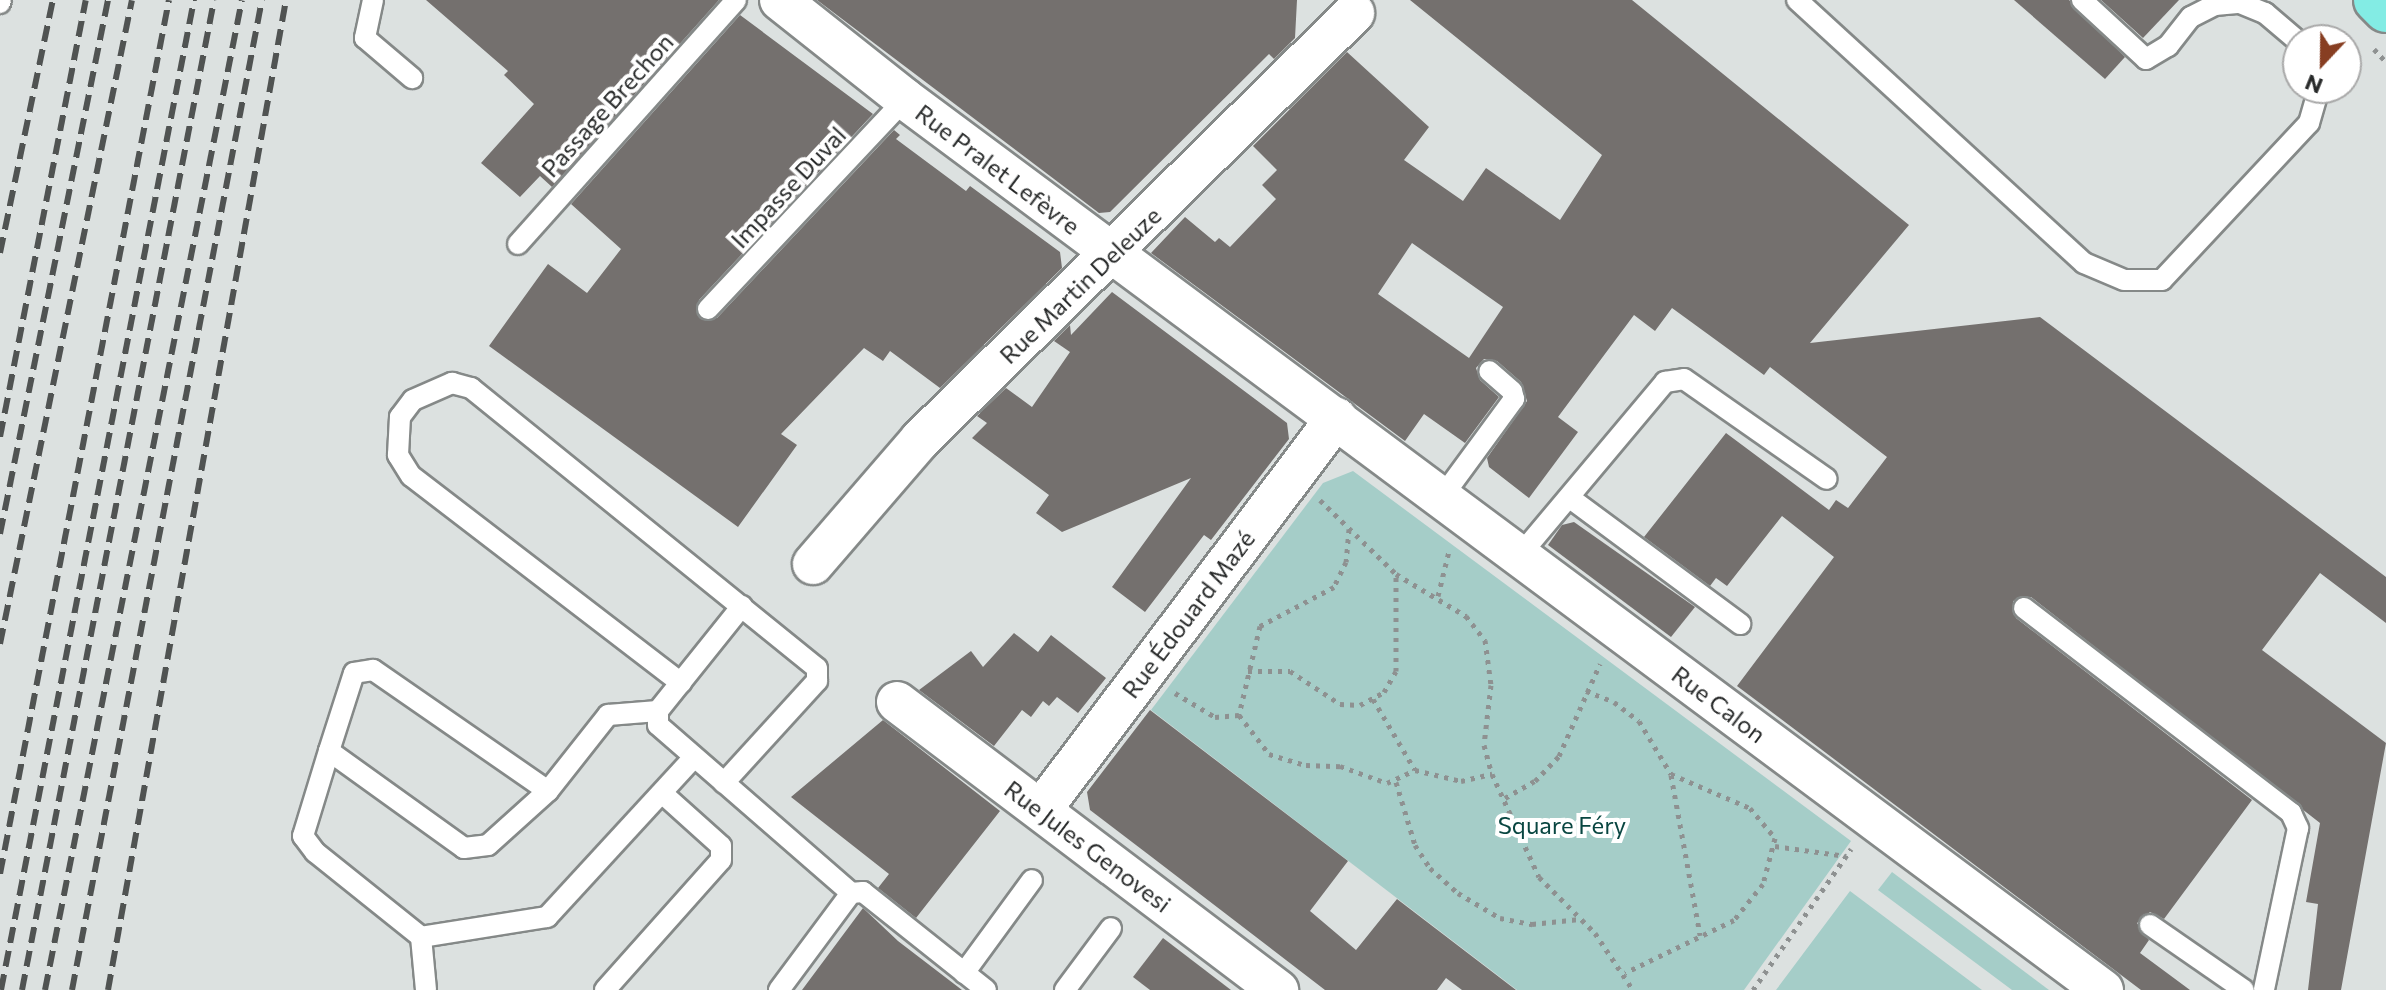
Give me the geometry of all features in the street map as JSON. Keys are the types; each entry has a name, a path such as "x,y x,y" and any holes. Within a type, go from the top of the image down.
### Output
{"main road":[{"path":"2376,0 2386,10"}],"street":[{"name":"Rue Pralet Lefèvre","path":"780,0 905,99 1336,418"},
{"name":"Rue Martin Deleuze","path":"813,564 920,440 1359,16"},
{"name":"Rue Édouard Mazé","path":"1041,810 1336,418"},
{"name":"Rue Calon","path":"1336,418 2103,990"},
{"name":"Rue Jules Genovesi","path":"897,702 1278,990"}],"lane":[{"path":"373,0 365,38 412,78"},
{"name":"Passage Brechon","path":"518,244 736,0"},
{"path":"1797,0 2084,263 2124,280 2162,280 2309,123 2314,104"},
{"path":"2082,0 2146,59 2168,46 2191,17 2215,5 2240,3 2265,13 2282,27"},
{"name":"Impasse Duval","path":"708,309 905,99"},
{"path":"1442,497 1514,399 1512,391 1489,371"},
{"path":"1520,555 1665,382 1684,379 1827,479"},
{"path":"681,683 411,476 398,455 400,417 413,400 452,383 471,388 817,668 817,681 724,783"},
{"path":"1570,498 1740,624"},
{"path":"742,606 658,711 658,725 851,893 863,892 986,990"},
{"path":"2024,608 2291,813 2298,828 2264,990"},
{"path":"426,990 421,937 303,836 354,673 373,670 548,791"},
{"path":"329,751 464,848 488,845 548,791 608,715 658,711"},
{"path":"421,937 547,917 694,757"},
{"path":"605,990 721,860 721,846 663,794"},
{"path":"964,973 1032,880"},
{"path":"779,990 851,893"},
{"path":"2150,925 2244,990"},
{"path":"1065,990 1111,928"}],"path":[{"path":"1291,478 1396,574 1466,616 1485,640 1491,685 1484,745 1492,774 1539,877 1580,919 1625,973 1633,990"},
{"path":"1348,528 1346,562 1334,587 1260,626 1239,715 1269,754 1396,782 1415,770 1461,781 1492,774"},
{"path":"1248,671 1290,671 1340,704 1355,706 1384,692 1396,671 1396,574"},
{"path":"1505,798 1535,781 1559,756 1586,691 1605,658 1627,636"},
{"path":"1586,691 1614,702 1639,721 1671,774 1700,935"},
{"path":"1373,699 1415,770"},
{"path":"1184,700 1215,717 1239,715"},
{"path":"1625,973 1700,935 1721,931 1751,903 1775,846 1769,828 1750,808 1671,774"},
{"path":"1396,782 1415,845 1430,868 1458,893 1500,918 1532,924 1580,919"},
{"path":"1753,990 1872,819"},
{"path":"1775,846 1846,856"}],"green space":[{"name":"Square Féry","path":"1353,471 1851,841 1744,990 1517,990 1151,710 1323,483"},
{"path":"1892,872 2049,990 2012,990 1878,890"},
{"path":"1850,891 1982,990 1776,990"}],"building":[{"path":"426,0 719,0 552,187 540,176 520,197 481,163 534,104 504,75 508,71"},
{"path":"817,0 1297,0 1295,38 1274,59 1269,54 1110,212 1099,213"},
{"path":"1410,0 1632,0 1909,225 1810,343 2040,317 2386,577 2386,623 2320,573 2262,650 2386,743 2341,990 2308,990 2318,904 2306,902 2320,823 2031,597 2013,601 2016,618 2252,800 2164,919 2150,912 2137,923 2149,940 2140,953 2190,990 2141,990 1737,686 1834,557 1782,516 1727,586 1716,578 1710,586 1644,537 1726,433 1829,510 1836,500 1848,508 1887,457 1770,367 1764,375 1672,308 1655,331 1634,315 1558,417 1578,432 1529,498 1489,467 1487,458 1527,401 1521,382 1497,361 1484,359 1476,368 1480,380 1499,397 1465,443 1424,414 1405,441 1151,253 1185,217 1215,242 1219,238 1230,247 1276,199 1262,185 1277,170 1253,146 1347,52 1429,127 1404,160 1463,201 1486,168 1560,220 1602,155","holes":["1412,243 1503,307 1469,358 1378,294"]},
{"path":"2014,0 2069,0 2125,57 2105,79"},
{"path":"2101,0 2179,0 2143,38"},
{"path":"740,15 873,114 699,300 700,319 717,318 894,130 900,135 896,139 966,191 970,186 1060,252 1062,268 940,388 890,351 883,361 864,348 781,434 797,445 738,527 489,346 548,264 587,293 621,249 571,204"},
{"path":"1112,292 1287,423 1289,439 1211,540 1204,535 1145,612 1112,587 1191,478 1062,532 1036,513 1049,495 972,438 987,423 977,416 1006,388 1032,407 1070,352 1054,341 1070,325 1071,335"},
{"path":"1574,522 1695,607 1671,637 1548,545 1562,525"},
{"path":"1014,633 1038,652 1051,635 1106,678 1078,713 1057,697 1049,706 1043,701 1031,717 1022,710 994,746 919,690 971,651 983,667"},
{"path":"1150,710 1348,861 1310,911 1356,950 1397,899 1516,990 1462,990 1446,978 1437,990 1325,990 1090,810 1087,792"},
{"path":"883,720 1000,811 916,918 878,888 889,874 791,797"},
{"path":"863,908 898,941 962,990 802,990"},
{"path":"1163,938 1231,990 1150,990 1133,977"}],"railway":[{"path":"0,253 53,0"},
{"path":"0,437 86,0"},
{"path":"0,534 108,0"},
{"path":"0,644 132,0"},
{"path":"0,874 169,0"},
{"path":"1,990 194,0"},
{"path":"22,990 214,0"},
{"path":"45,990 242,0"},
{"path":"72,990 262,0"},
{"path":"108,990 286,0"}]}
